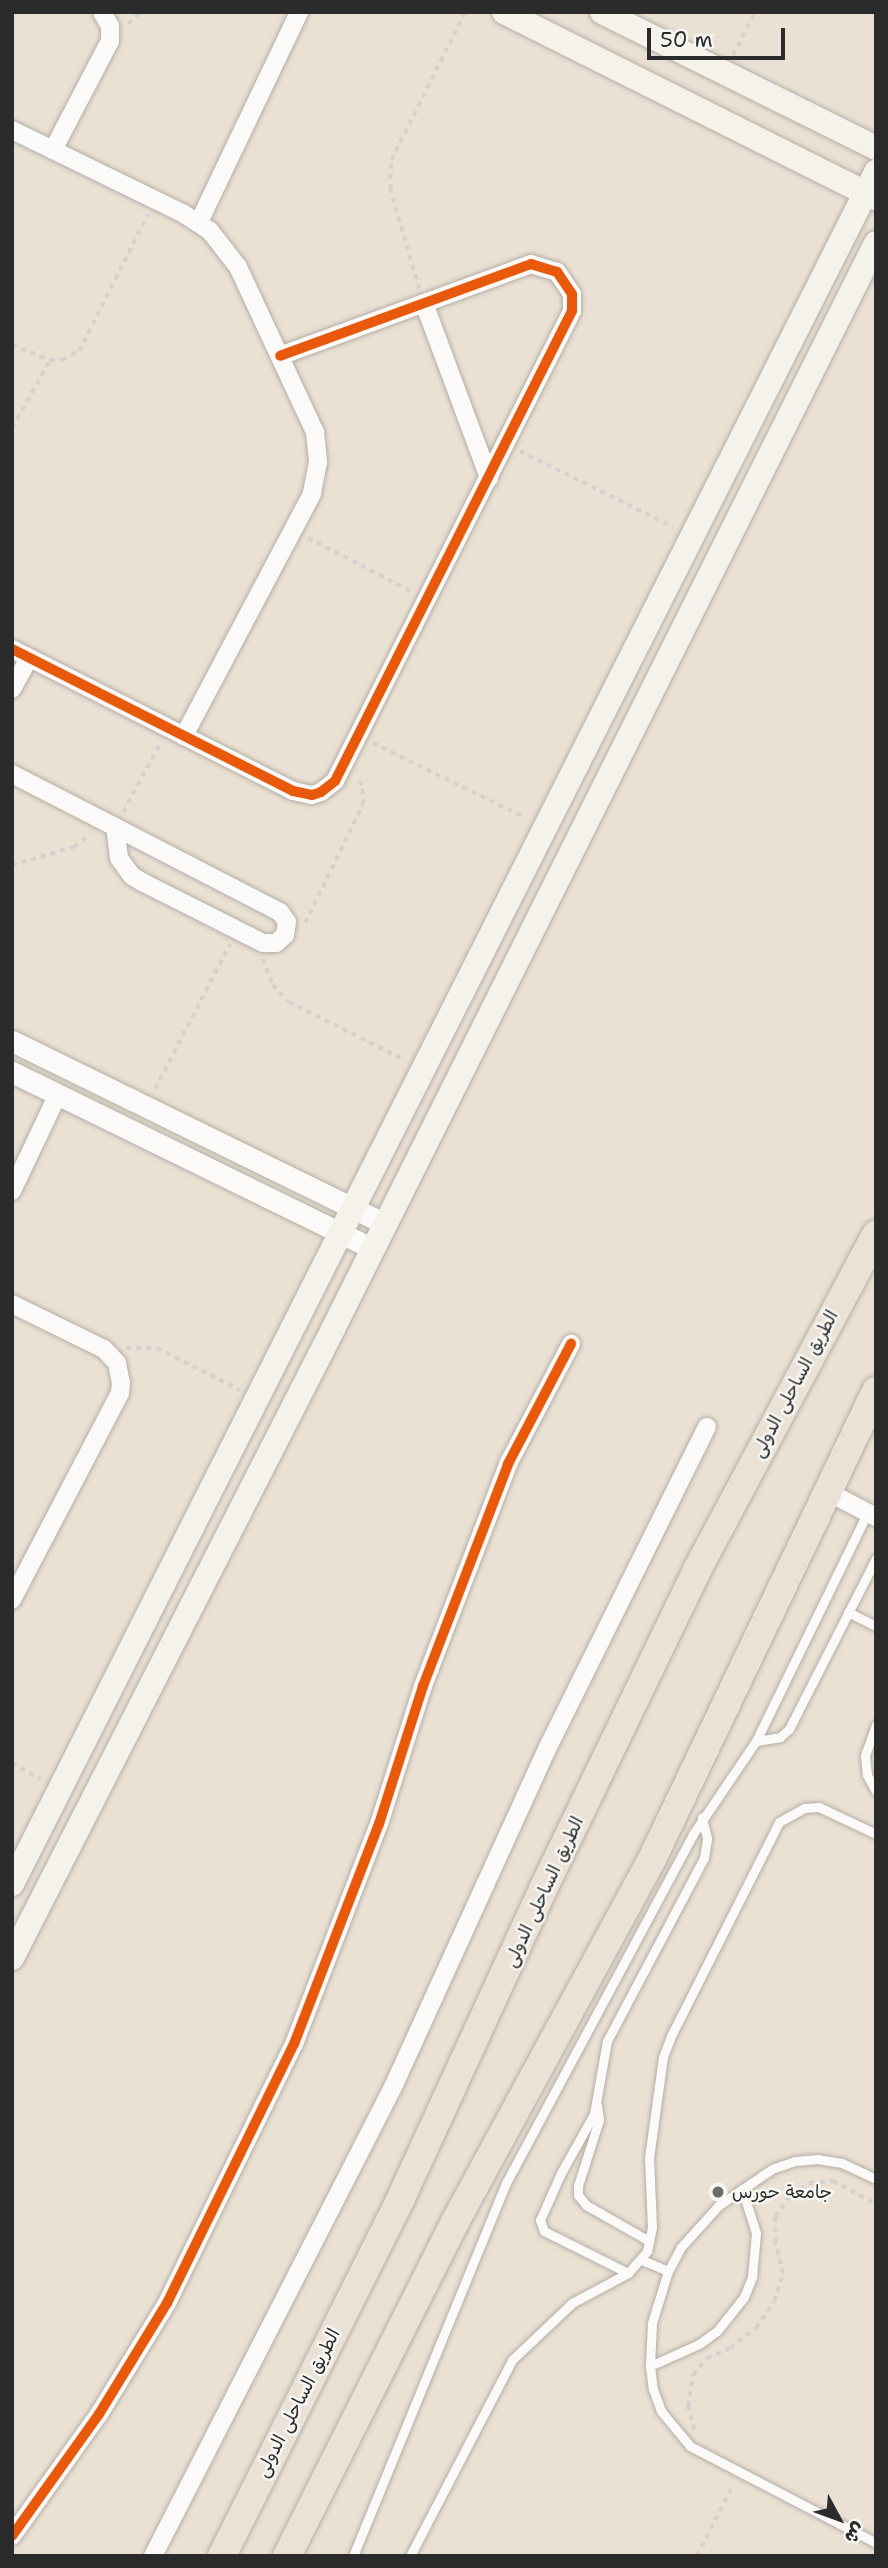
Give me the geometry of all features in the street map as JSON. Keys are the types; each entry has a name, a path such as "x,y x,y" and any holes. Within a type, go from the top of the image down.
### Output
{"highway":[{"name":"الطريق الساحلى الدولى","path":"222,2556 401,2198 544,1887 698,1567 876,1234"},
{"path":"287,2556 456,2222 653,1857 876,1391"}],"main road":[{"path":"12,1884 872,187 504,12"},
{"path":"602,12 876,148"},
{"path":"12,1958 386,1224 876,243"}],"street":[{"path":"54,150 110,41 110,26 102,12"},
{"path":"198,222 299,12"},
{"path":"12,130 198,222 230,254 310,418 318,462 312,494 176,732"},
{"path":"12,649 299,793 312,794 329,788 358,736 572,311 569,285 549,267 531,264 280,356"},
{"path":"424,303 488,478"},
{"path":"12,690 29,658"},
{"path":"12,774 97,817 279,912 287,922 285,935 276,943 263,943 132,876 115,848 115,827"},
{"path":"12,1041 386,1224"},
{"path":"12,1072 373,1249"},
{"path":"12,1191 58,1094"},
{"path":"12,1304 97,1344 111,1355 120,1372 120,1393 12,1600"},
{"path":"12,2536 99,2414 167,2303 294,2044 379,1824 423,1686 508,1464 571,1344"},
{"path":"153,2556 393,2087 550,1743 707,1427"},
{"path":"828,1492 871,1515"}],"lane":[{"path":"353,2556 506,2183 702,1818 756,1741 871,1515"},
{"path":"756,1741 780,1737 789,1729 876,1558"},
{"path":"848,1612 876,1626"},
{"path":"876,1725 865,1756 867,1775 876,1791"},
{"path":"410,2556 512,2360 572,2303 628,2273 642,2260 652,2227 649,2158 663,2057 671,2034 779,1822 791,1813 811,1808 833,1812 876,1834"},
{"path":"628,2273 549,2234 541,2226 540,2220 551,2193 585,2133 596,2104 607,2041 704,1858 707,1838 702,1818"},
{"path":"596,2104 599,2120 578,2186 579,2199 649,2241"},
{"path":"876,2179 842,2163 795,2161 772,2169 699,2224 668,2272 652,2323 650,2366 657,2400 674,2430 690,2446 876,2543"},
{"path":"650,2366 699,2344 717,2331 744,2297 754,2266 756,2233 742,2189"},
{"path":"642,2260 668,2272"}],"path":[{"path":"424,303 390,189 389,172 395,149 466,12"},
{"path":"724,73 755,12"},
{"path":"12,345 50,360 62,360 79,351 155,199"},
{"path":"12,428 50,360"},
{"path":"505,444 693,537"},
{"path":"293,530 427,600"},
{"path":"115,827 176,732"},
{"path":"358,736 546,828"},
{"path":"285,935 304,925 363,804 364,795 358,778 342,767"},
{"path":"12,865 74,847 92,832 97,817"},
{"path":"146,1107 237,929"},
{"path":"263,943 267,974 289,1002 425,1069"},
{"path":"111,1355 137,1346 157,1348 257,1399"},
{"path":"12,1763 60,1790"},
{"path":"694,2432 688,2406 693,2375 707,2358 730,2348 756,2328 774,2301 783,2274 775,2242 775,2217 791,2194 810,2183 833,2181 876,2204"},
{"path":"697,2556 739,2473"}],"cycle path":[{"path":"12,649 293,791 312,795 321,792 335,781 572,311 572,294 557,272 531,264 280,356"},
{"path":"12,2536 99,2414 167,2303 294,2044 379,1824 423,1686 508,1464 571,1344"}],"place":[{"name":"جامعة حورس","path":"718,2192"}]}
